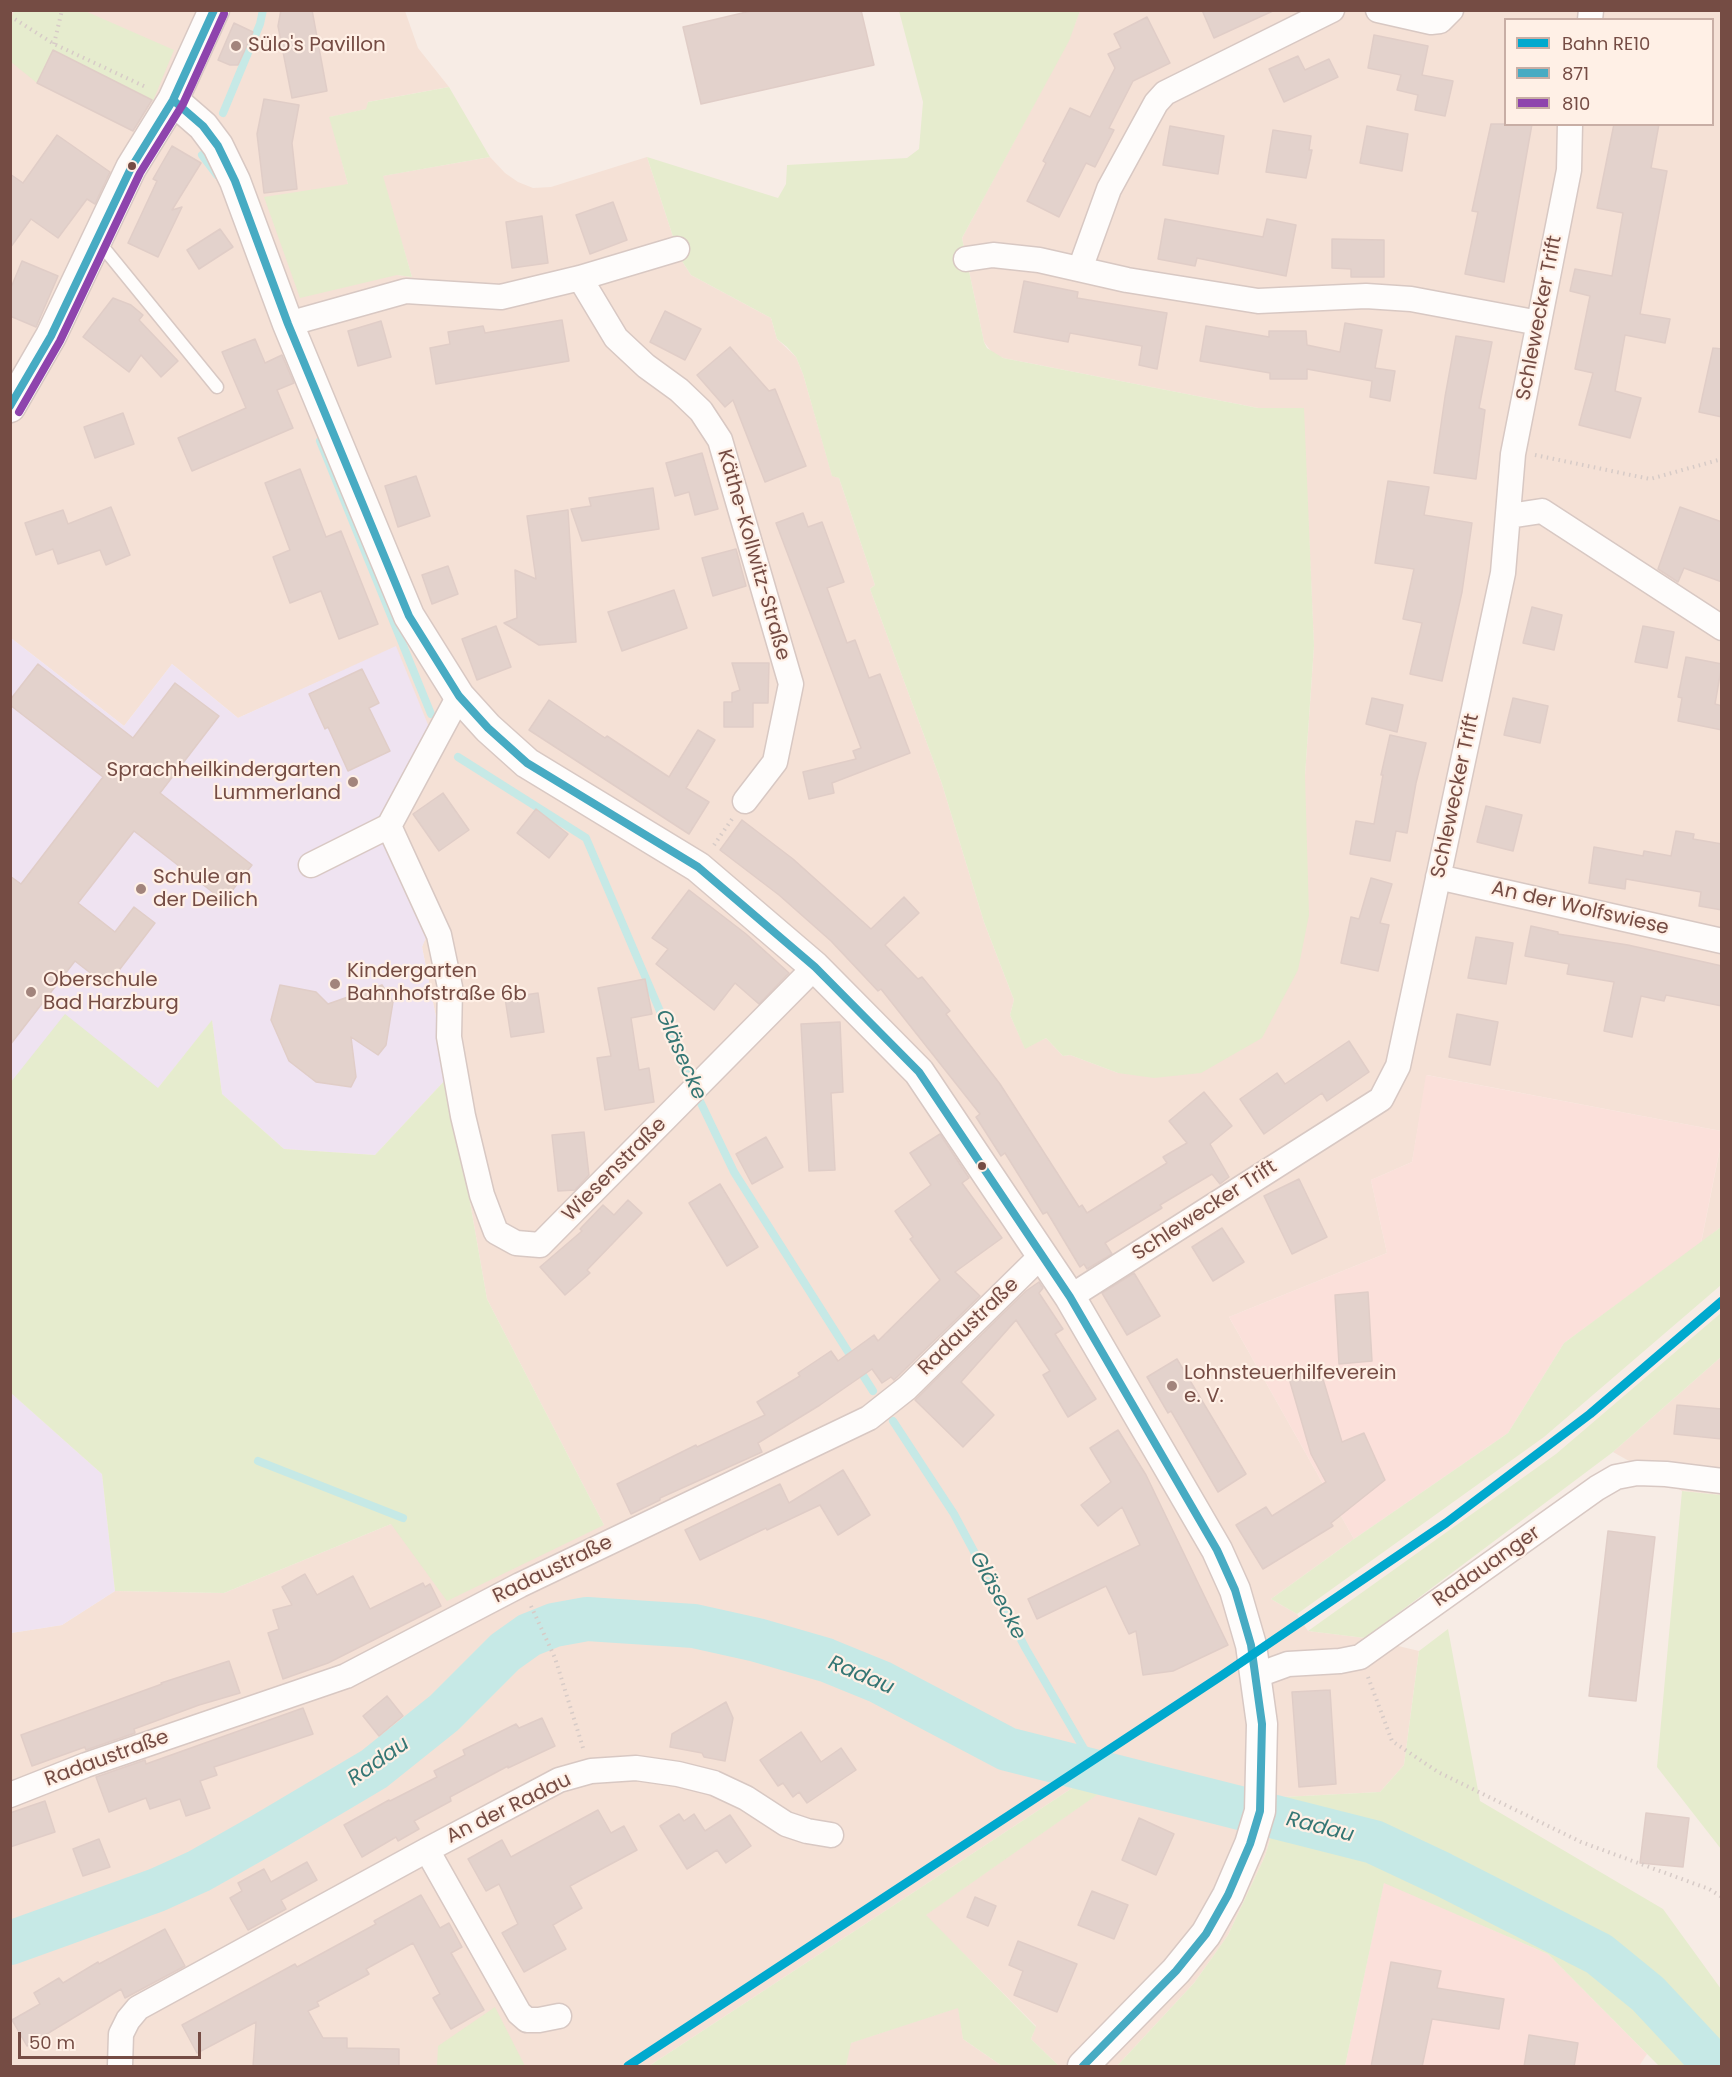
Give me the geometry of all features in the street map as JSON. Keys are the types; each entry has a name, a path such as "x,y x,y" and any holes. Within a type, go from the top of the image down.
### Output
{"street":[{"path":"10,407 39,360 131,168 173,100 214,10"},
{"path":"1080,269 1110,189 1156,103 1165,93 1332,10"},
{"path":"1378,10 1431,22 1440,21 1451,10"},
{"path":"173,100 203,126 218,146 235,181 288,324 409,616 459,696 488,728 527,762 698,867 815,966 919,1072 1070,1297 1216,1550 1235,1590 1251,1645 1262,1724 1260,1811 1250,1844 1228,1895 1206,1934 1176,1971 1083,2067"},
{"name":"Schlewecker Trift","path":"1070,1297 1381,1098 1398,1066 1503,573 1513,454 1569,170 1570,126"},
{"path":"288,324 406,291 501,297 580,278 677,249"},
{"path":"966,259 993,255 1039,260 1127,280 1258,301 1390,296 1539,323"},
{"name":"Käthe-Kollwitz-Straße","path":"580,278 616,338 701,411 720,440 791,684 775,762 745,801"},
{"path":"1509,516 1542,511 1722,628"},
{"path":"311,865 389,826 459,696"},
{"name":"Wiesenstraße","path":"389,826 439,935 450,987 449,1037 463,1116 482,1195 496,1232 516,1244 540,1245 815,966"},
{"name":"An der Wolfswiese","path":"1438,877 1722,941"},
{"name":"Radaustraße","path":"10,1794 86,1765 346,1676 520,1585 869,1418 907,1388 1042,1256"},
{"name":"Radauanger","path":"1255,1676 1288,1664 1340,1661 1360,1657 1597,1488 1616,1477 1637,1473 1666,1474 1722,1481"},
{"name":"An der Radau","path":"120,2067 121,2034 128,2020 138,2008 559,1780 591,1772 636,1768 678,1774 714,1783 746,1798 786,1824 807,1831 831,1835"},
{"name":"An der Radau","path":"427,1850 519,2013 527,2020 559,2016"}],"lane":[{"path":"97,240 217,387"}],"path":[{"path":"54,44 62,10"},
{"path":"10,16 54,44 173,100"},
{"path":"1532,454 1650,479 1722,459"},
{"path":"698,867 745,801"},
{"path":"538,1618 555,1658 591,1772"},
{"path":"1360,1657 1392,1741 1429,1766 1581,1842 1709,1889 1722,1897"}],"shaded area":[{"path":"11,11 405,11 418,48 449,87 368,102 367,109 330,117 348,184 397,275 412,277 382,176 490,157 505,173 518,182 533,188 551,187 647,157 680,258 691,275 771,318 777,339 796,357 832,475 839,478 875,585 870,589 942,784 984,922 1014,1000 1010,1015 1025,1048 1046,1038 1063,1056 1070,1055 1118,1073 1305,775 1314,646 1303,408 1258,408 1003,358 993,354 984,342 962,238 1068,41 1080,11 1721,11 1721,1131 1427,1075 1412,1162 1371,1180 1387,1253 1229,1317 1354,1539 1271,1599 1297,1614 1308,1631 1365,1638 1419,1651 1404,1765 1380,1792 1283,1797 1265,1856 1228,1935 1194,1983 1117,2066 1059,2066 1031,2039 1036,2026 925,1915 1110,1785 1086,1779 649,2066 11,2066 11,1633 62,1625 115,1591 224,1593 391,1524 604,1525 487,1299 448,1077 422,947 427,933 394,852 396,647 238,718 172,664 124,726 11,638"},
{"path":"11,638 124,726 172,664 238,718 396,646 431,732 384,822 428,933 422,947 448,1077 375,1155 284,1149 222,1094 212,1021 158,1088 11,1082"},
{"path":"1426,1075 1721,1131 1721,1143 1701,1243 1564,1343 1508,1433 1354,1539 1229,1317 1387,1253 1371,1180 1412,1162"},
{"path":"1721,1143 1721,1227 1701,1243"},
{"path":"1721,1357 1721,1495 1682,1491 1613,1452"},
{"path":"11,1393 102,1474 115,1591 62,1625 11,1633"},
{"path":"1384,1882 1548,1954 1647,2054 1639,2066 1345,2066"},
{"path":"959,2007 963,2039 1002,2066 846,2066 850,2043"}],"green space":[{"path":"14,11 85,11 174,50 153,101 53,51 37,83 11,62 10,23"},
{"path":"899,11 1080,11 1069,41 962,238 987,348 1003,358 1258,408 1304,408 1314,646 1305,775 1309,915 1298,970 1262,1038 1201,1073 1154,1078 1118,1073 1070,1055 1063,1056 1046,1038 1025,1049 1010,1015 1014,1000 984,922 942,784 870,589 875,585 839,478 832,476 796,357 777,339 771,318 691,275 680,258 647,157 778,198 786,184 787,165 907,158 919,149 923,102"},
{"path":"449,87 490,157 383,176 412,277 397,275 300,298 264,197 348,184 329,117 366,109 368,102"},
{"path":"65,1014 158,1088 212,1020 222,1094 284,1149 375,1155 448,1077 487,1299 604,1525 447,1601 391,1524 224,1593 115,1591 102,1474 11,1393 11,1082"},
{"path":"1721,1227 1721,1285 1544,1437 1297,1614 1271,1599 1508,1433 1564,1343"},
{"path":"1721,1313 1721,1357 1613,1452 1365,1638 1308,1631 1556,1454"},
{"path":"1682,1491 1721,1495 1721,1849 1657,1767"},
{"path":"1448,1629 1480,1801 1663,1909 1721,1989 1721,2066 1659,2066 1548,1954 1384,1883 1345,2066 1117,2066 1194,1983 1228,1935 1265,1856 1283,1797 1380,1792 1404,1765 1419,1651"},
{"path":"1086,1779 1111,1785 926,1915 1036,2027 1031,2039 1059,2066 1002,2066 963,2039 958,2008 851,2043 846,2066 649,2066"},
{"path":"495,2007 525,2066 437,2066 438,2046"}],"building":[{"path":"281,10 312,10 327,91 292,98 278,26"},
{"path":"755,10 861,10 874,65 701,104 683,27"},
{"path":"1202,10 1275,10 1214,38"},
{"path":"1147,17 1170,63 1133,81 1109,128 1114,130 1095,167 1086,163 1059,217 1027,201 1046,163 1043,161 1070,108 1090,117 1115,68 1108,54 1121,48 1114,34"},
{"name":"Sülo's Pavillon","path":"234,23 253,32 238,65 230,65 218,60"},
{"path":"1374,35 1428,46 1422,75 1453,81 1445,116 1415,110 1418,95 1397,90 1401,75 1368,68"},
{"path":"53,50 152,100 133,131 37,83"},
{"path":"1298,56 1305,70 1329,59 1338,77 1284,102 1269,69"},
{"path":"264,99 299,105 292,143 297,189 264,193 257,134"},
{"path":"1491,124 1532,126 1504,282 1465,274 1478,212 1472,211"},
{"path":"1170,126 1224,136 1218,174 1163,165"},
{"path":"1367,126 1408,134 1402,171 1360,163"},
{"path":"1614,126 1659,126 1651,168 1667,171 1640,314 1670,319 1665,343 1625,335 1615,391 1641,398 1630,438 1579,425 1593,373 1575,369 1590,296 1570,291 1575,269 1612,276 1623,213 1597,208"},
{"path":"1273,130 1311,136 1309,150 1312,150 1306,178 1266,172"},
{"path":"57,135 110,172 95,204 87,199 58,238 31,219 10,248 10,174 23,183"},
{"path":"172,146 201,163 172,210 182,207 158,257 128,243 157,181 153,179"},
{"path":"613,202 627,240 590,254 576,215"},
{"path":"542,216 548,263 512,268 506,222"},
{"path":"1165,219 1263,237 1267,219 1296,225 1286,276 1197,258 1195,266 1158,259"},
{"path":"220,229 233,247 199,269 187,250"},
{"path":"1332,239 1384,240 1384,277 1351,277 1351,269 1332,268"},
{"path":"22,261 58,276 36,327 10,316 10,290"},
{"path":"1024,281 1078,292 1077,298 1167,313 1157,369 1139,365 1142,346 1070,333 1068,342 1014,332"},
{"path":"113,298 131,305 143,315 139,320 178,361 161,377 141,355 129,372 83,337"},
{"path":"665,311 701,329 685,360 650,342"},
{"path":"562,320 569,361 436,384 430,348 450,344 448,332 483,326 485,333"},
{"path":"381,321 391,357 358,366 348,331"},
{"path":"1345,323 1382,330 1375,368 1395,371 1390,401 1370,397 1372,381 1307,369 1307,379 1270,379 1270,373 1200,361 1206,326 1269,337 1269,331 1306,331 1307,345 1340,352"},
{"path":"1456,336 1492,342 1479,408 1485,410 1476,479 1434,473"},
{"path":"255,339 265,363 282,355 294,383 277,390 293,428 192,471 178,438 246,408 222,352"},
{"path":"730,347 769,391 775,389 806,466 765,482 733,400 725,407 697,375"},
{"path":"1713,348 1722,349 1722,417 1699,412"},
{"path":"123,413 134,444 95,458 84,427"},
{"path":"702,453 718,509 695,515 689,492 675,496 666,463"},
{"path":"300,469 326,537 341,531 378,624 339,639 321,591 290,603 273,557 290,550 265,483"},
{"path":"416,476 430,516 398,527 385,486"},
{"path":"1388,481 1429,487 1424,515 1472,523 1462,592 1442,681 1410,674 1422,623 1403,619 1414,569 1375,563"},
{"path":"653,488 659,529 582,541 571,509 591,506 589,498"},
{"path":"111,507 130,555 106,565 100,550 58,564 53,549 36,555 25,523 63,510 68,524"},
{"path":"1680,507 1722,522 1722,582 1684,568 1678,582 1658,569"},
{"path":"568,510 576,642 539,645 504,623 517,618 515,570 536,579 527,516"},
{"path":"803,513 808,527 822,522 844,582 827,588 847,643 855,640 869,678 880,674 910,753 832,783 834,793 809,799 803,772 856,759 853,751 861,748 776,523"},
{"path":"736,549 746,586 713,596 702,558"},
{"path":"448,566 458,594 432,604 422,575"},
{"path":"674,590 687,628 622,651 608,612"},
{"path":"1532,607 1562,615 1554,650 1523,643"},
{"path":"496,626 511,667 477,680 462,639"},
{"path":"1643,626 1674,632 1667,668 1635,662"},
{"path":"1686,657 1722,664 1715,704 1722,706 1722,730 1678,721 1682,698 1678,697"},
{"path":"732,663 769,663 768,703 753,703 753,727 724,727 724,702 732,702 732,693 740,690"},
{"path":"38,664 133,738 175,683 219,716 160,793 252,865 224,901 134,831 78,903 115,932 134,907 155,923 107,986 75,961 10,1045 10,876 21,884 103,777 10,705 10,700"},
{"path":"362,669 379,703 369,708 390,751 348,771 328,727 325,729 309,694"},
{"path":"1372,698 1403,705 1397,732 1366,724"},
{"path":"1513,698 1548,706 1540,743 1504,735"},
{"path":"549,700 669,777 698,730 715,740 686,788 709,802 689,834 529,730"},
{"path":"1390,735 1426,743 1407,833 1396,831 1390,861 1350,854 1356,821 1374,824"},
{"path":"443,793 469,830 439,851 413,814"},
{"path":"1486,806 1522,815 1513,851 1477,842"},
{"path":"536,809 568,834 549,858 517,833"},
{"path":"742,820 793,859 871,929 904,897 919,913 885,945 918,979 922,977 950,1011 946,1014 1000,1084 1079,1207 1082,1205 1087,1213 1167,1163 1163,1157 1187,1143 1169,1121 1204,1092 1232,1126 1210,1144 1229,1177 1220,1184 1212,1174 1160,1205 1162,1208 1105,1243 1112,1254 1087,1269 1084,1264 1080,1267 1047,1212 1043,1214 1005,1153 1001,1156 976,1117 980,1114 881,989 878,991 831,941 779,895 720,850"},
{"path":"1676,831 1694,834 1693,839 1722,844 1722,910 1699,906 1701,892 1626,879 1625,889 1589,883 1594,847 1643,856 1644,851 1671,856"},
{"path":"1371,878 1392,884 1380,923 1389,925 1378,971 1341,963 1351,917 1359,919"},
{"path":"689,890 746,934 789,973 759,1004 735,983 714,1010 656,964 668,949 652,938"},
{"path":"1531,926 1558,932 1558,934 1628,945 1722,966 1722,1006 1666,995 1664,1001 1641,996 1632,1037 1604,1031 1614,982 1567,974 1569,964 1525,956"},
{"path":"1476,937 1513,943 1506,984 1468,978"},
{"path":"645,979 652,1014 631,1018 639,1070 649,1068 654,1102 605,1110 597,1058 611,1056 598,988"},
{"path":"280,985 316,992 328,1004 382,985 393,1002 386,1045 378,1055 351,1037 356,1077 351,1087 316,1082 289,1061 271,1020"},
{"path":"538,993 544,1032 511,1037 505,998"},
{"path":"1457,1014 1498,1022 1490,1065 1449,1057"},
{"path":"840,1022 843,1092 831,1093 835,1170 809,1171 801,1024"},
{"path":"1349,1041 1369,1072 1327,1101 1322,1093 1264,1134 1240,1099 1277,1073 1285,1084"},
{"path":"584,1132 589,1175 575,1190 558,1191 552,1135"},
{"path":"940,1134 969,1178 962,1183 1002,1238 955,1272 980,1296 894,1380 891,1377 882,1383 872,1369 820,1405 758,1443 762,1452 660,1498 631,1514 617,1484 696,1445 697,1447 765,1415 757,1402 800,1376 798,1373 831,1351 838,1361 874,1335 878,1341 940,1280 910,1239 913,1237 895,1211 931,1185 910,1153"},
{"path":"766,1137 783,1167 752,1184 736,1154"},
{"path":"1299,1179 1327,1237 1292,1254 1264,1196"},
{"path":"720,1184 758,1247 727,1266 689,1203"},
{"path":"628,1200 642,1213 587,1270 590,1273 565,1295 540,1267 582,1231 580,1229 603,1205 614,1215"},
{"path":"1222,1228 1244,1262 1213,1281 1192,1247"},
{"path":"1134,1273 1160,1316 1127,1335 1102,1293"},
{"path":"1039,1282 1043,1288 1039,1293 1063,1329 1055,1334 1096,1399 1068,1417 1043,1375 1050,1371 1016,1320 961,1382 994,1415 963,1447 915,1400 1026,1291"},
{"path":"1368,1292 1372,1361 1339,1364 1335,1295"},
{"path":"1177,1359 1246,1474 1218,1492 1171,1411 1168,1413 1147,1377"},
{"path":"1319,1366 1342,1442 1364,1433 1385,1480 1331,1523 1333,1526 1263,1569 1236,1525 1266,1507 1272,1516 1326,1482 1311,1454 1288,1375"},
{"path":"1677,1405 1722,1409 1722,1439 1674,1434"},
{"path":"1118,1430 1146,1475 1228,1645 1173,1671 1143,1675 1136,1631 1129,1634 1106,1586 1037,1619 1028,1599 1140,1545 1122,1507 1098,1526 1081,1505 1111,1482 1090,1448"},
{"path":"843,1470 870,1515 838,1535 820,1505 700,1560 685,1530 780,1484 789,1503"},
{"path":"1608,1531 1655,1537 1636,1701 1589,1696"},
{"path":"305,1574 317,1595 353,1576 370,1609 423,1583 425,1587 430,1584 441,1606 328,1663 283,1679 268,1633 279,1629 273,1610 292,1605 282,1587"},
{"path":"229,1661 240,1693 199,1705 134,1729 135,1733 86,1750 85,1747 32,1766 21,1735 161,1683"},
{"path":"1330,1690 1336,1784 1299,1787 1292,1692"},
{"path":"387,1696 403,1716 379,1736 363,1716"},
{"path":"726,1702 733,1718 725,1761 704,1757 702,1753 670,1747 672,1734"},
{"path":"303,1708 313,1734 214,1767 217,1775 200,1781 210,1808 186,1816 180,1799 150,1809 146,1798 109,1812 96,1777 145,1760 146,1764"},
{"path":"542,1718 555,1746 508,1768 508,1766 450,1797 451,1801 414,1821 419,1829 398,1841 396,1837 362,1857 344,1825 437,1777 434,1771 465,1755 463,1750 516,1724 519,1728"},
{"path":"801,1732 821,1762 841,1748 856,1770 807,1803 799,1792 793,1797 783,1783 778,1786 760,1760"},
{"path":"45,1801 55,1832 10,1847 10,1813"},
{"path":"598,1810 611,1833 624,1826 637,1850 570,1886 582,1908 553,1925 566,1949 524,1972 502,1933 518,1924 499,1884 486,1891 468,1859 502,1840 511,1857"},
{"path":"1646,1813 1689,1818 1683,1867 1640,1863"},
{"path":"679,1814 684,1821 694,1814 705,1831 730,1815 751,1846 726,1863 717,1850 687,1869 660,1826"},
{"path":"1139,1818 1174,1834 1156,1875 1122,1860"},
{"path":"99,1839 110,1867 83,1876 73,1849"},
{"path":"307,1862 317,1880 281,1900 286,1909 248,1930 230,1898 242,1891 238,1883 264,1869 271,1882"},
{"path":"1092,1891 1128,1905 1114,1939 1078,1925"},
{"path":"421,1895 440,1928 449,1923 462,1947 451,1953 484,2010 451,2029 433,1998 440,1994 413,1943 366,1969 369,1974 317,2002 319,2006 308,2011 323,2038 347,2038 347,2048 399,2049 399,2067 253,2067 256,2022 197,2053 182,2025 295,1964 297,1967 376,1924 374,1921"},
{"path":"975,1897 996,1906 988,1926 967,1917"},
{"path":"165,1929 185,1966 125,1998 121,1989 27,2046 12,2020 40,2004 34,1993 59,1978 63,1983 98,1962 99,1964"},
{"path":"1018,1941 1077,1964 1057,2012 1014,1995 1023,1971 1009,1965"},
{"path":"1391,1962 1441,1971 1437,1988 1504,1999 1499,2029 1432,2019 1422,2067 1371,2067"},
{"path":"1529,2035 1578,2043 1574,2067 1524,2067"}],"waterway":[{"name":"Gläsecke","path":"223,113 260,24 263,10"},
{"name":"Gläsecke","path":"202,155 217,175"},
{"name":"Gläsecke","path":"320,441 431,714"},
{"name":"Gläsecke","path":"458,757 586,838 686,1072 734,1172 873,1391"},
{"name":"Gläsecke","path":"893,1421 954,1514 1026,1649 1098,1773"},
{"path":"258,1461 403,1518"},
{"name":"Radau","path":"10,1943 157,1890 199,1871 374,1769 444,1713 505,1652 529,1635 554,1625 587,1619 694,1626 757,1640 826,1660 880,1682 1007,1749 1374,1842 1599,1954 1648,1994 1704,2054 1712,2066"}],"rail line":[{"name":"RE10","path":"628,2066 1221,1676 1446,1523 1590,1414 1722,1301"}],"transit line":[{"name":"871","path":"10,406 51,336 131,168 173,100 214,10"},
{"name":"810","path":"19,412 60,341 140,173 183,104 224,14"},
{"name":"871","path":"173,100 203,126 218,146 235,181 288,324 409,616 459,696 488,728 527,763 698,867 815,967 919,1072 1070,1297 1217,1550 1235,1590 1251,1645 1262,1724 1260,1811 1250,1844 1228,1895 1206,1934 1176,1971 1083,2066"}],"place":[{"name":"Sülo's Pavillon","path":"236,46"},
{"name":"Sprachheilkindergarten Lummerland","path":"353,782"},
{"name":"Schule an der Deilich","path":"141,889"},
{"name":"Kindergarten Bahnhofstraße 6b","path":"335,984"},
{"name":"Oberschule Bad Harzburg","path":"31,992"},
{"name":"Lohnsteuerhilfeverein e. V.","path":"1172,1386"}]}
